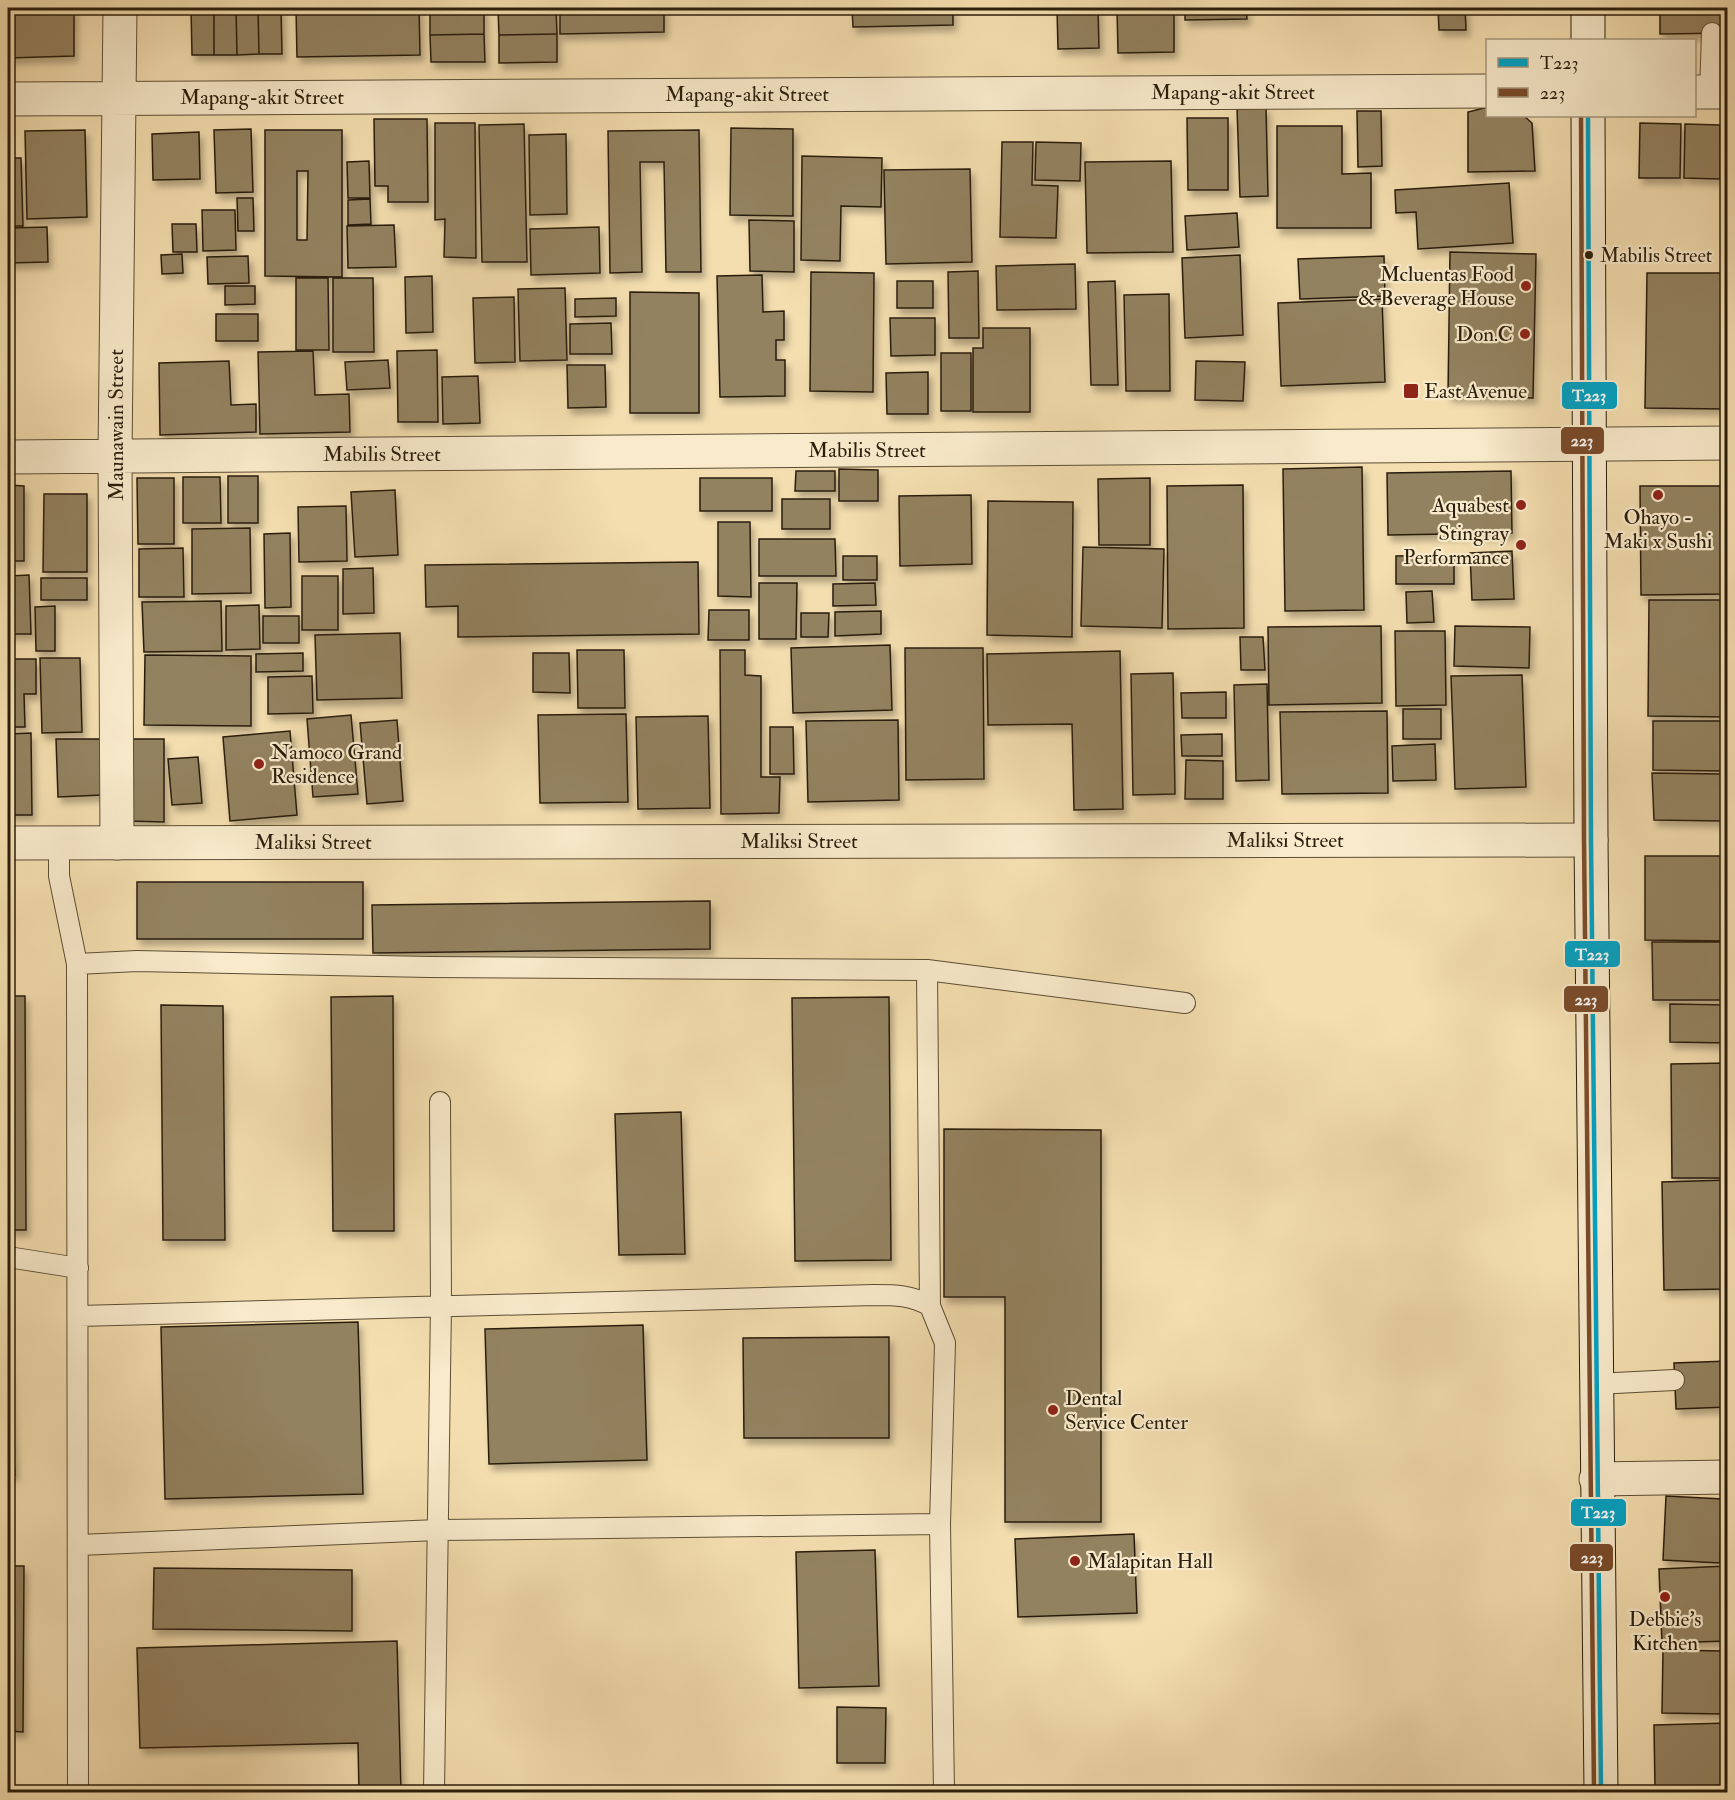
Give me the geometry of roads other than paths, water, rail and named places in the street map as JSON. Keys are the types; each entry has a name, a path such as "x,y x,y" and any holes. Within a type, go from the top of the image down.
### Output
{"street":[{"name":"Maunawain Street","path":"117,843 115,456 120,8"},
{"path":"1588,8 1588,39"},
{"name":"Mapang-akit Street","path":"8,99 1486,91"},
{"path":"1588,117 1591,840 1601,1792"},
{"name":"Mabilis Street","path":"8,458 1728,443"},
{"name":"Maliksi Street","path":"8,843 1591,840"},
{"path":"1596,1479 1728,1477"}],"lane":[{"path":"1711,92 1712,33"},
{"path":"59,843 59,876 77,964 78,1792"},
{"path":"77,964 137,961 441,967 927,970 1185,1003"},
{"path":"927,970 930,1306 945,1343 940,1524 944,1792"},
{"path":"434,1792 441,1305 440,1102"},
{"path":"8,1257 78,1268"},
{"path":"79,1316 901,1295 918,1299 930,1306"},
{"path":"1596,1384 1674,1380"},
{"path":"79,1545 438,1530 940,1524"}],"place":[{"name":"Mabilis Street","path":"1589,255"},
{"name":"Mcluentas Food & Beverage House","path":"1526,286"},
{"name":"Don.C","path":"1525,334"},
{"name":"East Avenue","path":"1411,391"},
{"name":"Ohayo - Maki x Sushi","path":"1658,495"},
{"name":"Aquabest","path":"1521,505"},
{"name":"Stingray Performance","path":"1521,545"},
{"name":"Namoco Grand Residence","path":"259,764"},
{"name":"Dental Service Center","path":"1053,1410"},
{"name":"Malapitan Hall","path":"1075,1561"},
{"name":"Debbie's Kitchen","path":"1665,1597"}]}
